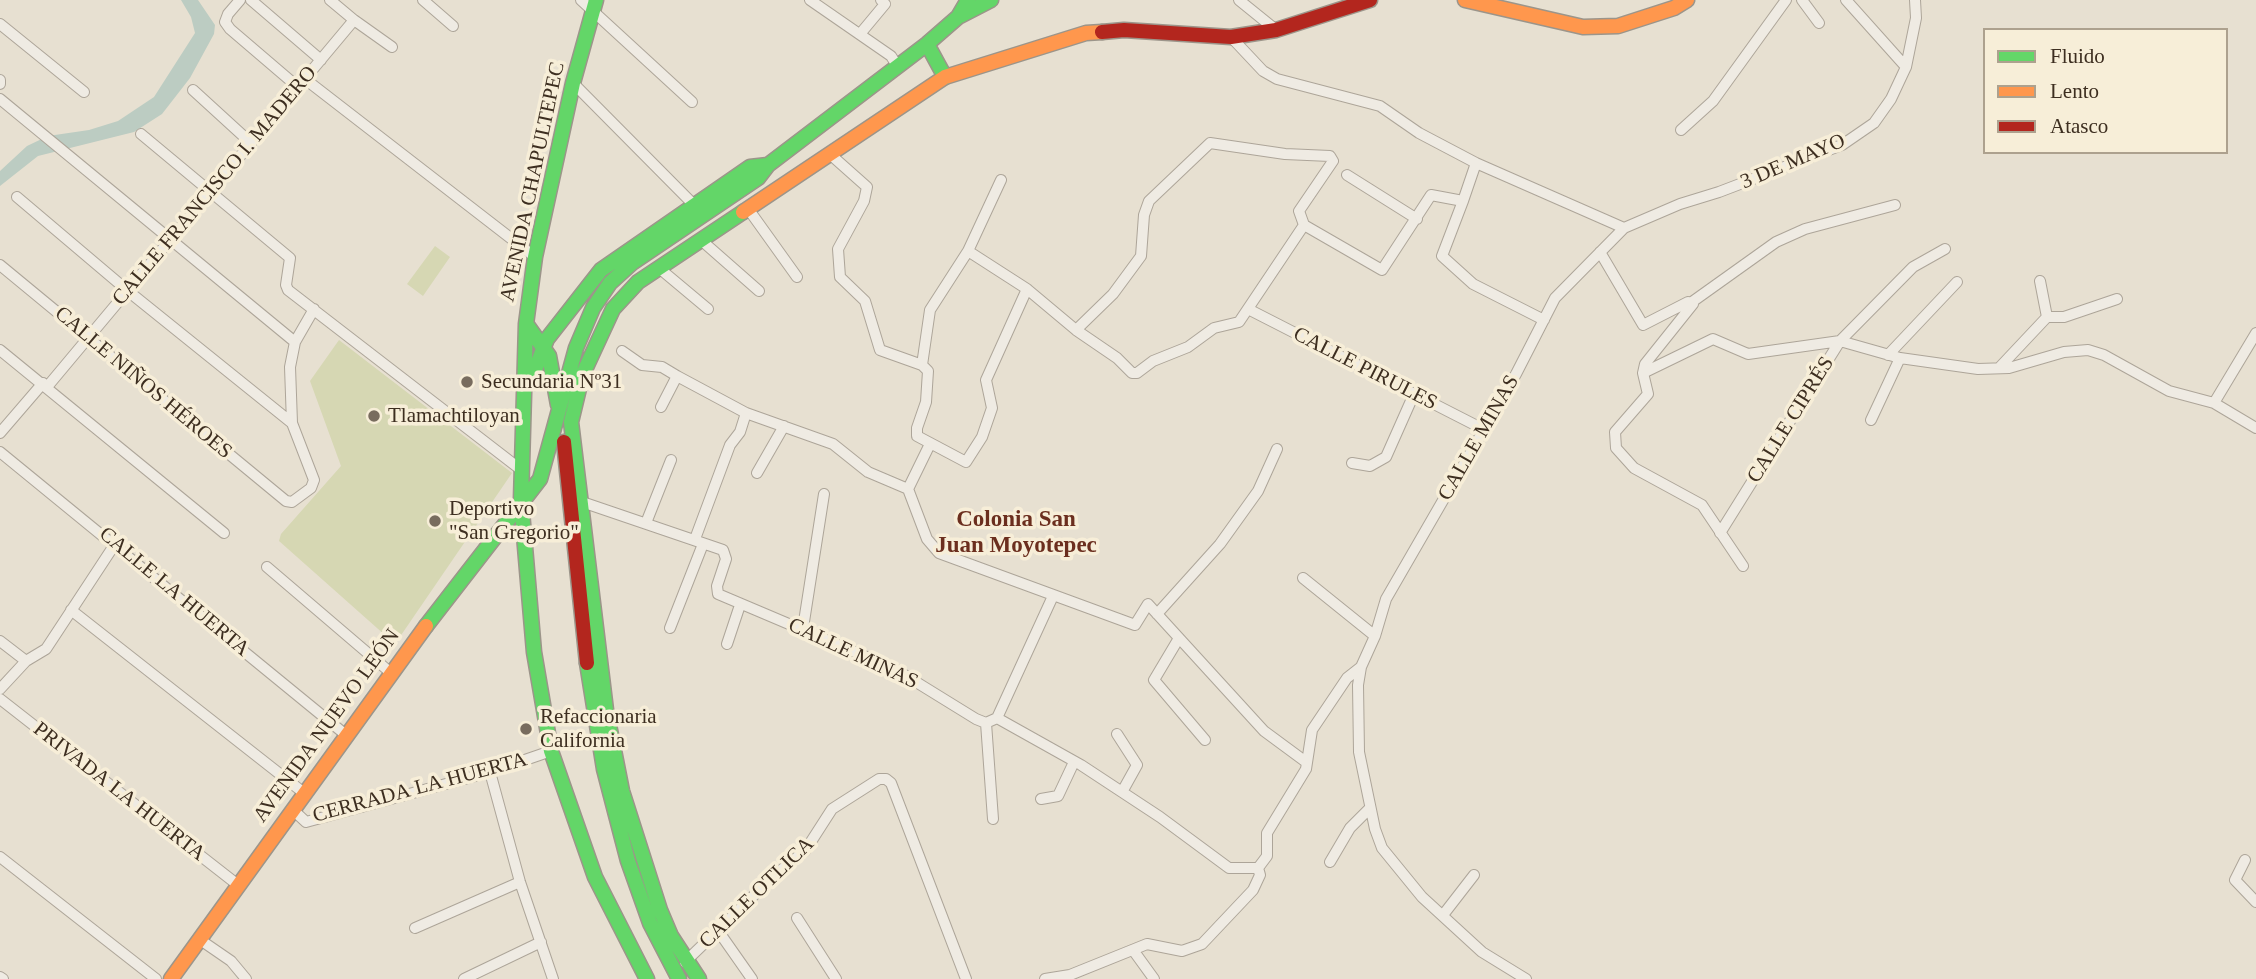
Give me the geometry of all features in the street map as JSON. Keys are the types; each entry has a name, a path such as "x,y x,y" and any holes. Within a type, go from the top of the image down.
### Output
{"main road":[{"path":"958,17 968,0"},
{"path":"679,979 663,953 628,861 604,769 588,676 564,419 584,327 610,283 632,263 758,178 768,165 898,67 958,17 992,0"},
{"path":"564,419 606,321 622,298 659,268 945,77 1049,43 1104,30 1231,37 1276,30 1370,0"},
{"path":"1465,0 1502,4 1563,24 1618,26 1674,8 1687,0"},
{"name":"AVENIDA CHAPULTEPEC","path":"590,3 535,257 526,324 521,500 534,652 551,751 595,877 647,979"},
{"path":"927,44 945,77"},
{"path":"526,394 543,345 579,294 601,270 750,167 768,165"},
{"path":"526,324 531,334 543,345 552,367 582,502 612,750 636,838 660,909 685,962 699,979"},
{"name":"AVENIDA NUEVO LEÓN","path":"171,979 391,673 521,500 540,480 564,419"}],"street":[{"path":"240,0 225,22 230,29 535,257"},
{"path":"251,0 321,60"},
{"path":"330,0 392,47"},
{"path":"423,0 453,26"},
{"path":"810,0 891,56 898,67"},
{"path":"860,34 885,4 881,0"},
{"path":"1239,0 1276,30"},
{"path":"1681,130 1713,101 1786,0"},
{"path":"1802,0 1819,23"},
{"path":"1846,0 1906,67"},
{"name":"3 DE MAYO","path":"1624,228 1680,204 1842,145 1874,123 1891,99 1906,67 1916,18 1915,0"},
{"path":"590,3 692,102"},
{"name":"CALLE FRANCISCO I. MADERO","path":"0,433 88,338 354,20"},
{"path":"0,24 84,92"},
{"path":"1231,37 1270,76 1380,106 1419,133 1476,163 1624,228"},
{"path":"573,83 694,205"},
{"path":"193,90 251,143"},
{"path":"0,99 295,342"},
{"path":"141,134 290,258 291,267 286,285 288,290 520,469"},
{"path":"1076,330 1101,307 1141,256 1143,215 1149,201 1210,143 1284,154 1330,156 1333,161 1299,211 1304,225 1382,270 1431,195 1463,201"},
{"path":"831,155 867,187 864,201 838,249 841,277 865,302 880,350 922,365 928,371 926,402 917,428 918,436 966,462 982,437 992,408 986,380 1027,289"},
{"path":"1476,163 1442,256 1473,284 1544,320"},
{"path":"1347,175 1417,219"},
{"path":"922,365 930,310 968,251 1001,180"},
{"path":"16,197 292,423"},
{"path":"1600,252 1643,325 1692,302 1776,242 1805,229 1895,205"},
{"path":"749,210 797,277"},
{"path":"968,251 1027,289 1076,330 1117,358 1132,373 1137,373 1153,361 1188,347 1214,328 1239,322 1304,225"},
{"name":"CALLE MINAS","path":"1361,667 1375,636 1386,599 1555,298 1624,228"},
{"path":"701,240 759,291"},
{"path":"1945,249 1913,267 1840,341 1900,358 1999,368 2075,350 2088,350 2104,355 2169,391 2214,402 2256,428"},
{"name":"CALLE NIÑOS HÉROES","path":"0,265 286,501 292,502 311,488 314,480 292,423"},
{"path":"659,268 708,309"},
{"path":"2040,281 2047,317"},
{"path":"1888,355 1957,282"},
{"path":"1999,368 2047,317 2064,317 2117,299"},
{"path":"1692,302 1692,308 1676,322 1646,364 1643,373 1648,394 1615,432 1616,448 1634,468 1702,505 1743,566"},
{"path":"292,423 290,367 295,342 314,309"},
{"name":"CALLE PIRULES","path":"1248,309 1483,429"},
{"path":"2214,402 2256,333"},
{"name":"CALLE CIPRÉS","path":"1643,373 1713,339 1748,354 1840,341"},
{"name":"CALLE CIPRÉS","path":"1720,533 1840,341"},
{"path":"0,350 224,533"},
{"path":"622,351 642,365 662,368 746,412 833,444 868,472 908,489 927,539 939,553 1135,625 1147,604 1264,731 1306,762"},
{"path":"1871,420 1900,358"},
{"path":"661,407 677,376"},
{"path":"1352,463 1370,467 1386,457 1414,394"},
{"path":"670,628 730,444 740,432 746,412"},
{"path":"757,473 771,453 784,426"},
{"path":"908,489 930,444"},
{"path":"1157,614 1220,544 1258,491 1277,449"},
{"name":"CALLE LA HUERTA","path":"0,452 116,544 346,735"},
{"path":"646,523 671,460"},
{"path":"803,628 824,494"},
{"name":"CALLE MINAS","path":"582,502 699,542 726,554 716,590 740,605 803,628 895,669 986,723"},
{"path":"0,689 26,661 46,649 116,544"},
{"path":"267,567 391,673"},
{"path":"1303,578 1375,636"},
{"path":"993,819 986,723 997,718 1053,596"},
{"path":"727,644 740,605"},
{"path":"71,610 304,793"},
{"path":"1179,638 1154,680 1205,740"},
{"path":"0,641 26,661"},
{"path":"1045,979 1070,975 1147,944 1182,951 1202,944 1253,890 1259,875 1258,868 1267,856 1267,834 1301,780 1317,722 1347,678 1361,667"},
{"path":"1361,667 1359,752 1370,808 1382,848 1404,877 1482,952 1526,979"},
{"name":"PRIVADA LA HUERTA","path":"0,699 238,885"},
{"path":"997,718 1122,792 1228,868 1258,868"},
{"path":"1117,734 1137,765 1122,792"},
{"name":"CERRADA LA HUERTA","path":"292,809 306,822 490,772 551,751"},
{"path":"1041,799 1058,796 1074,762"},
{"path":"490,772 520,882 553,979"},
{"name":"CALLE OTLICA","path":"685,962 775,875 805,851 832,809 879,779 886,779 891,783 966,979"},
{"path":"1330,862 1350,828 1370,808"},
{"path":"0,857 156,979"},
{"path":"2245,860 2235,880 2256,902"},
{"path":"1443,915 1474,875"},
{"path":"415,928 520,882"},
{"path":"797,918 836,979"},
{"path":"719,932 752,979"},
{"path":"199,939 231,961 246,979"},
{"path":"464,979 541,942"},
{"path":"1133,950 1154,979"}],"green space":[{"path":"435,246 450,257 423,296 407,284"},
{"path":"339,340 512,473 395,644 279,541 281,534 341,466 310,381"}],"shaded area":[{"path":"181,0 198,0 215,25 214,34 190,78 162,114 134,132 38,156 0,186 0,171 27,146 48,136 89,130 118,121 154,97 195,33 191,17"}],"traffic: fast":[{"path":"596,0 573,83 535,257 526,324 521,500 534,652 551,751 595,877 647,979"},
{"path":"426,626 540,479 576,348 593,308 610,283 632,263 758,178 768,165 927,44 958,17 968,0"},
{"path":"960,16 991,0"},
{"path":"927,44 945,77"},
{"path":"531,380 547,339 601,270 750,167 768,165"},
{"path":"699,979 671,936 660,910 622,791 606,710 571,422 582,376 613,309 638,282 743,212"},
{"path":"527,325 549,356 558,405"},
{"path":"587,663 604,769 628,861 650,923 679,979"}],"traffic: slow":[{"path":"1465,0 1583,27 1618,26 1674,8 1687,0"},
{"path":"743,212 945,77 1086,33 1102,32"},
{"path":"171,979 426,626"}],"traffic: jam":[{"path":"1102,32 1124,30 1231,37 1276,30 1370,0"},
{"path":"564,442 587,663"}],"place":[{"name":"Secundaria Nº31","path":"467,382"},
{"name":"Tlamachtiloyan","path":"374,416"},
{"name":"Deportivo \"San Gregorio\"","path":"435,521"},
{"name":"Refaccionaria California","path":"526,729"}],"district":[{"name":"Colonia San Juan Moyotepec","path":"1016,533"}]}
